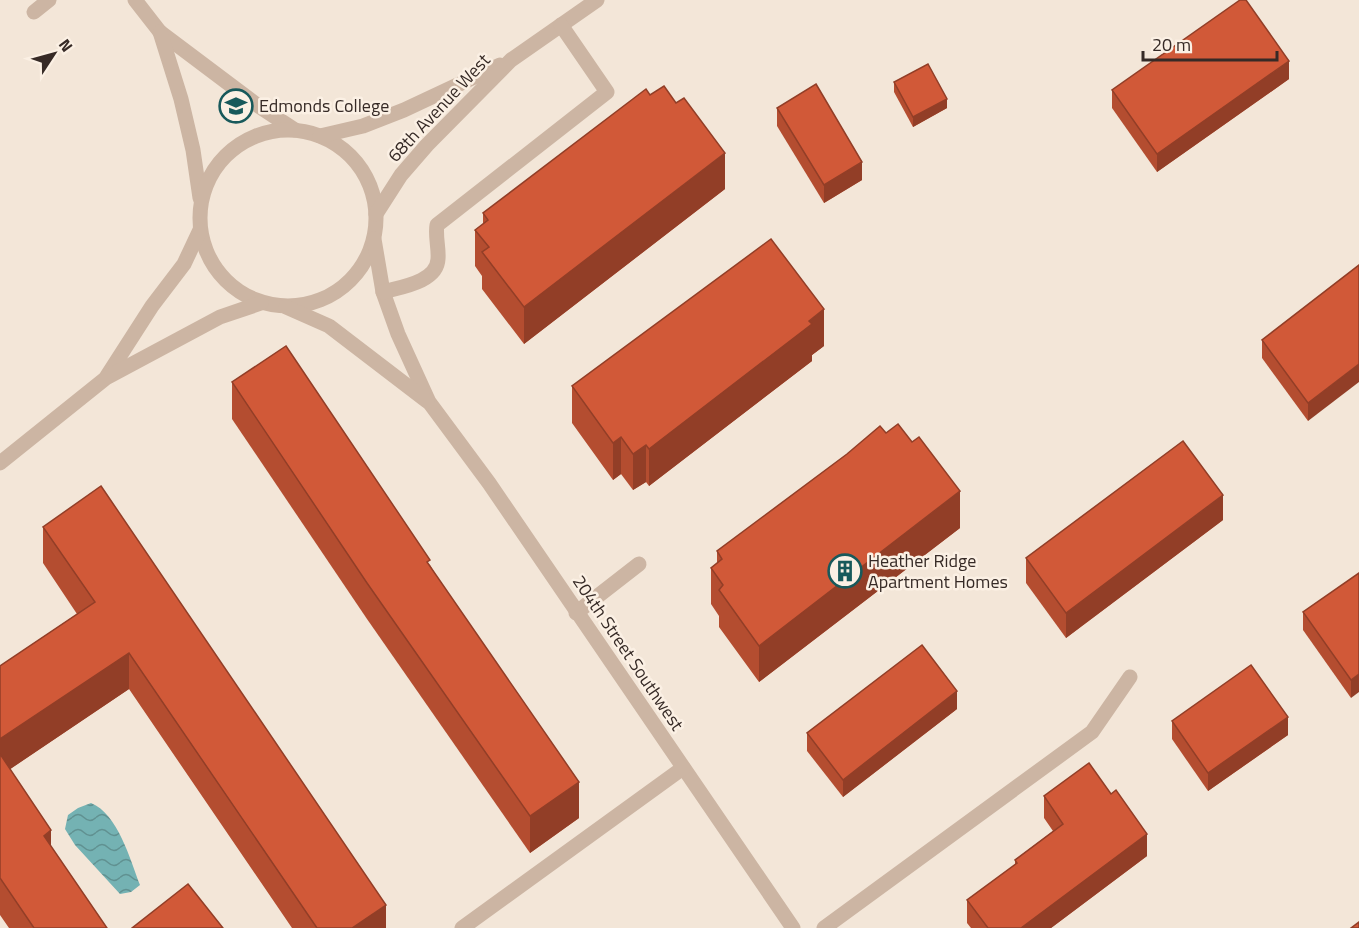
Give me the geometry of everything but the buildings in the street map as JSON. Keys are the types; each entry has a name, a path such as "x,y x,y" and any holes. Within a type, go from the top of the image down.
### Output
{"street":[{"path":"34,12 49,0"},
{"path":"135,0 160,32 257,105 295,130"},
{"name":"68th Avenue West","path":"320,136 363,126 404,110 511,60 597,0"},
{"path":"384,292 432,274 437,266 437,225 607,93 561,25"},
{"path":"160,32 181,99 193,150 200,204 200,230 207,254 220,275 239,292 261,303 285,307 310,304 332,295 351,280 365,261 374,239 376,214 372,189 360,167 342,149 320,136 295,130 269,132 244,141 223,157 208,178 200,204"},
{"name":"68th Avenue West","path":"376,214 401,175 427,145 511,60"},
{"path":"106,378 152,306 184,264 200,230"},
{"name":"204th Street Southwest","path":"374,239 384,292 398,334 429,402 489,483 793,928"},
{"path":"0,463 106,378 220,317 261,303"},
{"name":"204th Street Southwest","path":"285,307 329,326 429,402"},
{"path":"576,613 639,564"},
{"path":"824,928 1092,732 1130,677"},
{"path":"462,928 682,768"}],"water":[{"path":"91,803 109,817 122,838 140,885 131,892 120,894 75,845 65,829 68,815"}],"place":[{"name":"Edmonds College","path":"236,106"},
{"name":"Heather Ridge Apartment Homes","path":"845,571"}]}
